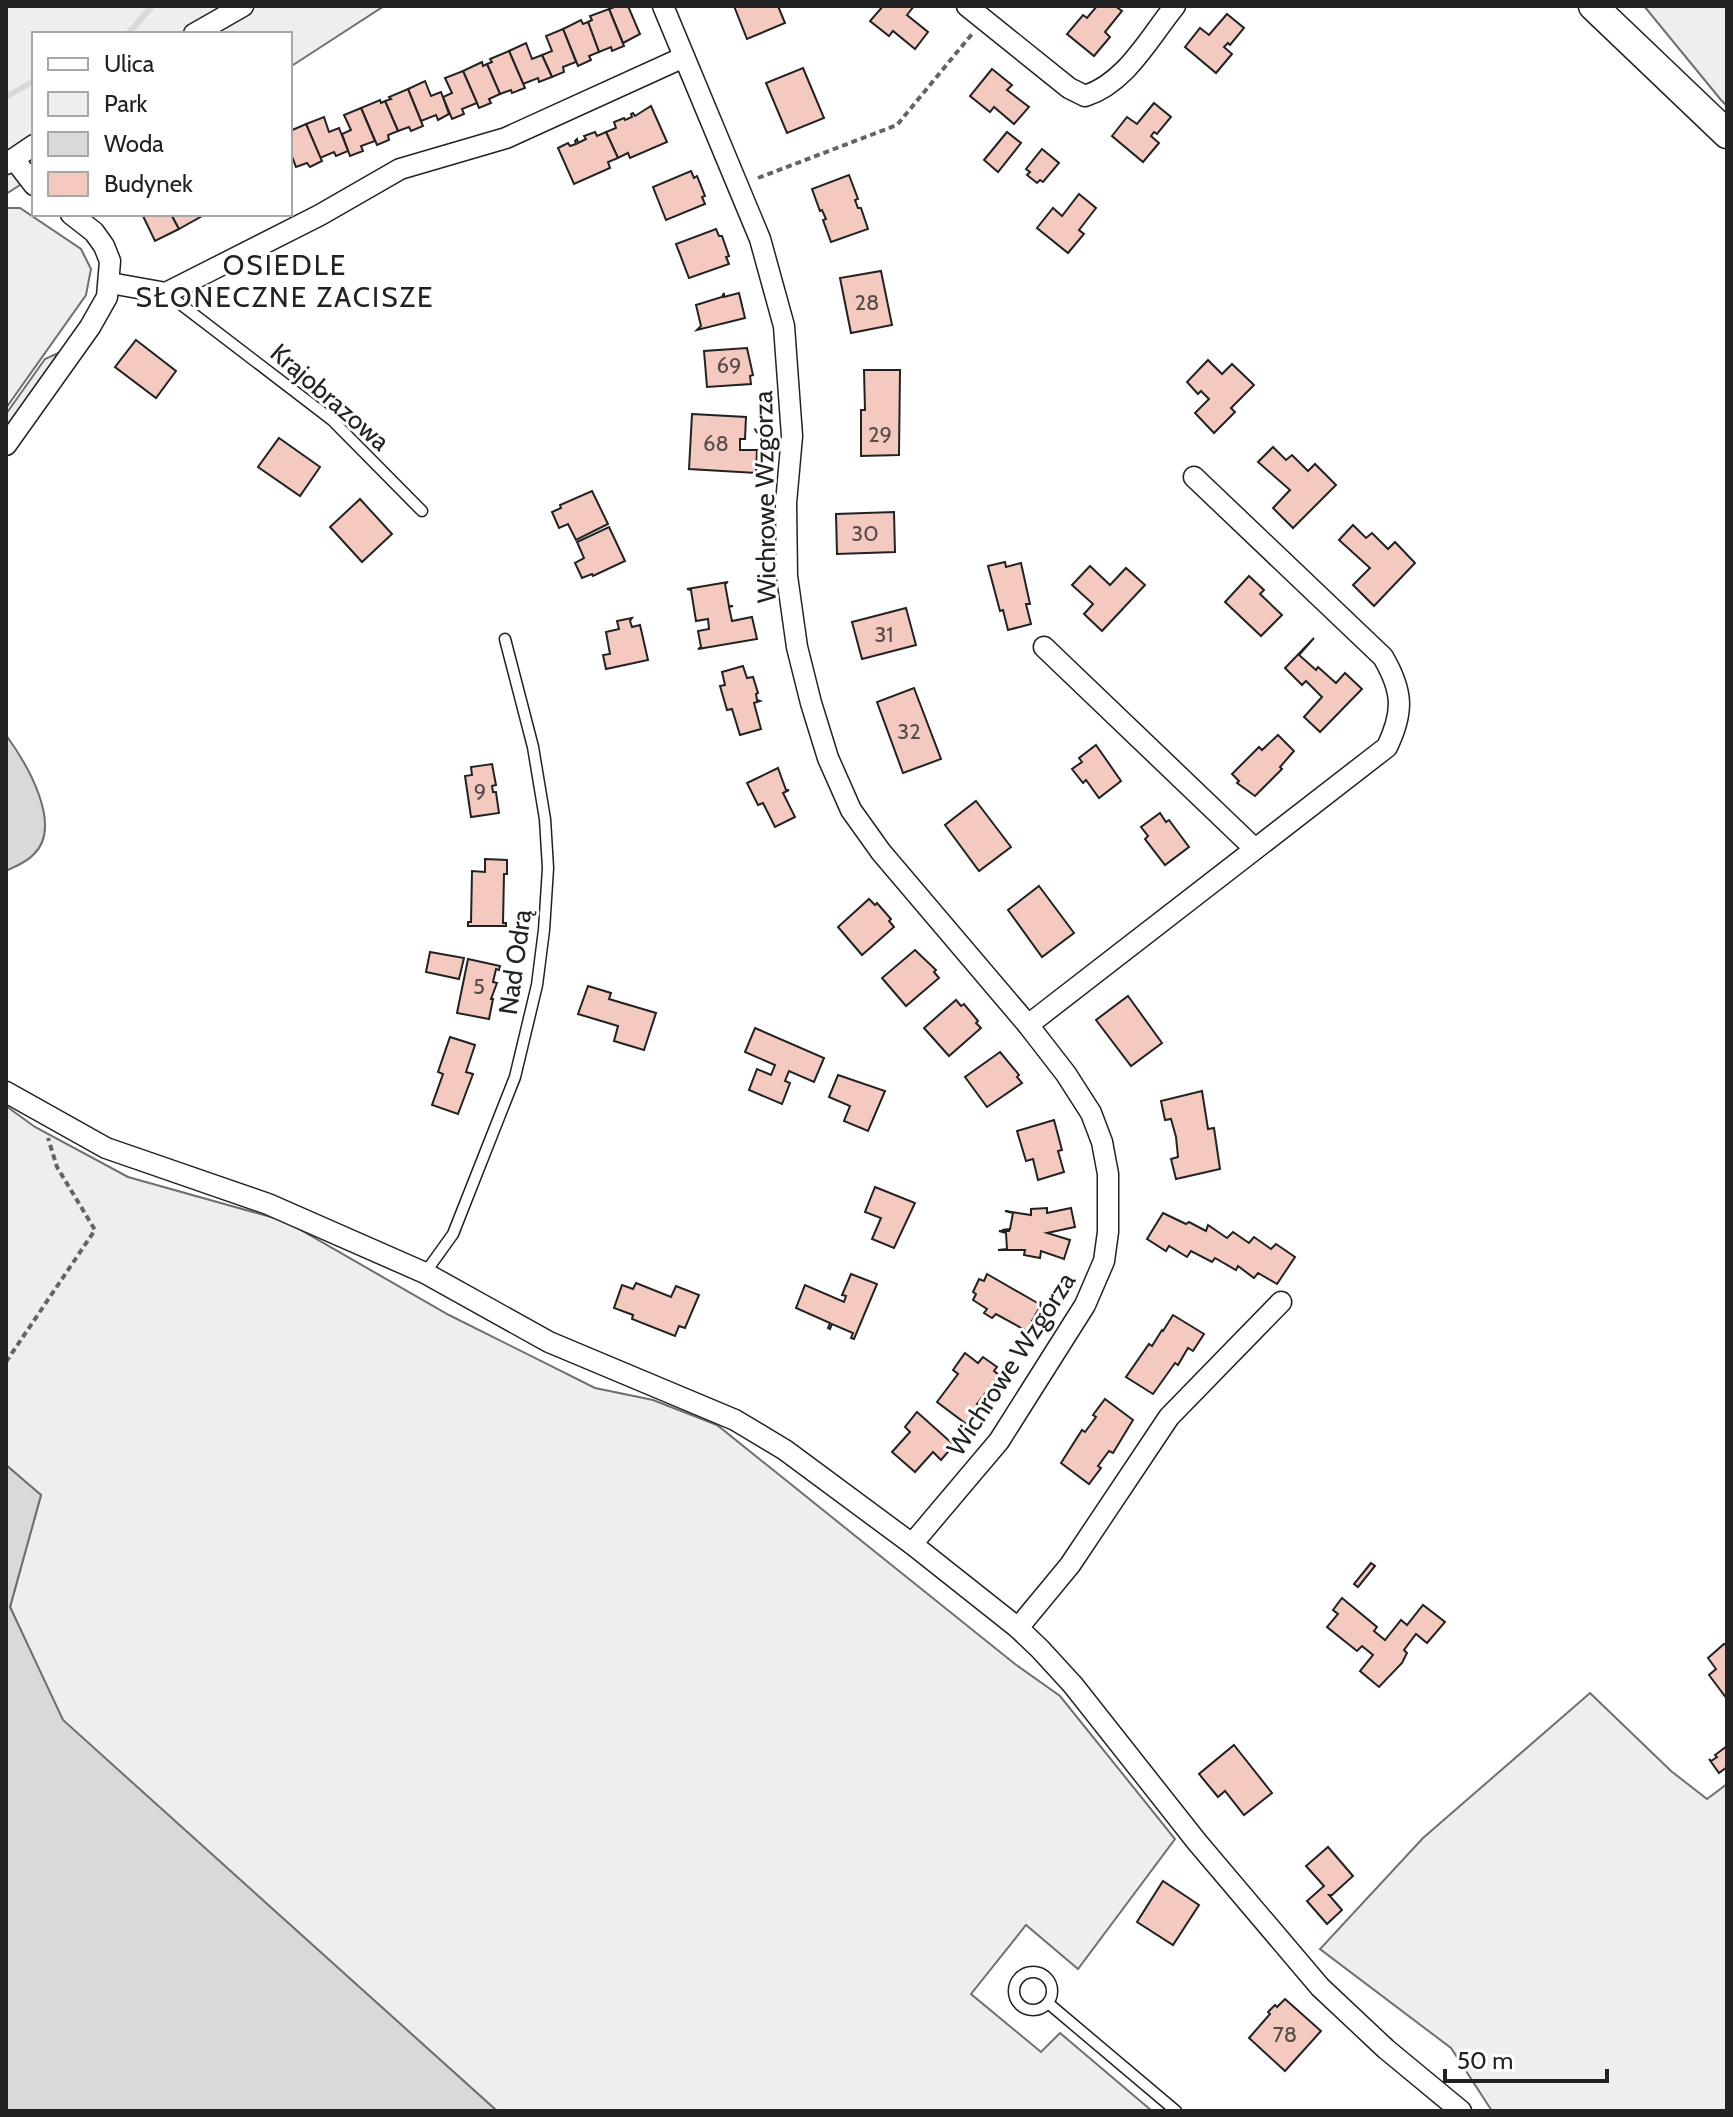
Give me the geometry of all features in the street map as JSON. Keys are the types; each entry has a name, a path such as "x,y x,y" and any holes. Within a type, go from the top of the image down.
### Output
{"street":[{"path":"199,31 213,6"},
{"path":"199,31 243,6"},
{"name":"Wichrowe Wzgórza","path":"663,6 760,239 784,326 792,436 786,503 787,576 797,647 828,758 851,810 881,852 1066,1074 1091,1113 1102,1142 1109,1196 1108,1232 1104,1261 1085,1305 999,1441 912,1544"},
{"path":"967,6 1069,88 1085,96 1116,81 1175,6"},
{"path":"1593,6 1727,134"},
{"path":"110,283 166,293 320,215 400,169 506,138 684,57"},
{"path":"32,146 10,161 32,183"},
{"path":"6,445 100,312 107,297 110,261 104,246 94,232 74,216"},
{"path":"1028,1025 1387,747 1399,722 1399,699 1394,676 1383,657 1194,477"},
{"path":"1044,647 1255,849"},
{"path":"6,1092 106,1148 268,1204 425,1273 549,1342 735,1420 785,1450 912,1544 1018,1628 1073,1685 1197,1842 1320,1987 1386,2049 1461,2111"},
{"path":"1018,1628 1070,1565 1169,1417 1281,1302"}],"lane":[{"name":"Krajobrazowa","path":"166,293 332,420 422,511"},
{"name":"Nad Odrą","path":"425,1273 453,1234 515,1077 537,985 544,930 548,868 545,819 533,747 505,639"},
{"path":"1048,2003 1176,2111"}],"path":[{"path":"766,175 897,125 984,20"},
{"path":"6,1362 95,1230 57,1167 41,1113"}],"green space":[{"path":"6,6 384,6 292,66 292,32 32,32 32,177 6,194"},
{"path":"1644,6 1727,6 1727,106 1721,100"},
{"path":"6,208 20,208 81,249 91,269 86,295 6,408"},
{"path":"6,1106 35,1127 128,1177 285,1221 449,1315 595,1388 653,1400 717,1425 1015,1664 1060,1696 1175,1839 1078,1969 1026,1925 971,1994 1041,2052 1060,2033 1152,2111 497,2111 62,1720 10,1607 41,1495 6,1465"},
{"path":"1590,1693 1671,1771 1707,1799 1727,1784 1727,2111 1492,2111 1451,2048 1320,1949 1423,1838"}],"shaded area":[{"path":"58,353 6,428 6,414 45,359"}],"water":[{"path":"6,735 39,794 45,828 42,843 33,855 6,871"},
{"path":"6,1465 41,1495 10,1607 63,1720 497,2111 6,2111"}],"building":[{"path":"628,6 640,34 623,43 609,9"},
{"path":"734,6 778,6 785,23 747,39"},
{"path":"883,6 914,6 907,15 928,32 915,49 893,31 889,36 870,21"},
{"path":"1097,6 1115,6 1122,11 1105,32 1110,37 1094,56 1067,34 1083,15 1087,18"},
{"path":"609,9 624,46 599,52 588,22 592,20 590,16"},
{"path":"1227,14 1244,28 1230,45 1228,43 1224,47 1232,54 1216,73 1185,47 1200,28 1209,35"},
{"path":"581,20 583,24 588,22 599,52 578,66 563,29"},
{"path":"563,29 576,62 563,67 564,72 552,77 542,55 552,51 546,36"},
{"path":"526,43 532,59 542,55 552,77 523,84 509,51"},
{"path":"509,51 525,88 500,94 487,64 492,62 490,59"},
{"path":"482,62 483,66 487,64 500,94 489,99 491,103 479,108 463,71"},
{"path":"803,68 824,118 787,133 766,83"},
{"path":"992,69 1012,85 1007,90 1029,107 1014,124 994,107 990,112 970,96"},
{"path":"463,71 477,103 462,109 464,114 452,119 443,97 452,93 445,78"},
{"path":"425,81 431,96 441,92 449,114 438,120 436,115 421,121 408,89"},
{"path":"408,89 423,126 411,131 409,127 398,131 385,101"},
{"path":"380,100 381,103 385,101 398,131 388,135 389,140 377,145 361,108"},
{"path":"1154,103 1171,117 1157,134 1154,132 1151,136 1159,143 1143,162 1112,136 1127,117 1137,124"},
{"path":"651,106 667,142 630,158 628,153 618,158 606,132 616,128 614,122 632,117 633,113 635,116"},
{"path":"361,108 375,141 361,146 363,151 350,156 342,134 351,130 344,115"},
{"path":"324,117 329,132 339,128 348,151 336,156 334,152 320,158 306,124"},
{"path":"306,124 322,161 310,167 307,163 296,167 292,156 292,130"},
{"path":"595,132 597,136 606,132 618,158 608,162 610,168 574,184 558,148 568,143 570,146 576,144 577,139 578,143 586,139 584,136"},
{"path":"1007,132 1021,143 998,172 984,160"},
{"path":"1042,149 1059,163 1043,182 1040,180 1037,183 1027,175 1030,172 1026,169"},
{"path":"691,171 694,178 697,176 705,204 666,220 653,187"},
{"path":"849,175 858,199 855,200 868,229 831,242 823,220 826,219 812,189"},
{"path":"1079,194 1096,208 1079,230 1084,234 1068,253 1037,228 1053,208 1062,216"},
{"path":"143,216 172,216 179,229 155,241"},
{"path":"172,216 202,216 179,229"},
{"path":"716,229 722,236 729,264 689,278 676,244"},
{"path":"881,271 892,325 851,333 840,278"},
{"path":"724,293 724,297 739,293 745,318 697,330 701,326 696,305 722,297"},
{"path":"136,340 176,371 156,398 115,367"},
{"path":"747,348 753,375 750,376 751,384 707,387 704,351"},
{"path":"1208,360 1222,374 1232,364 1254,385 1231,408 1235,412 1214,433 1195,413 1209,399 1201,391 1198,394 1187,382"},
{"path":"864,370 900,370 899,455 861,456"},
{"path":"692,414 746,417 745,439 740,439 740,450 757,450 756,473 689,469"},
{"path":"279,438 320,467 300,496 258,467"},
{"path":"1273,447 1286,460 1292,455 1308,471 1315,464 1336,485 1293,528 1273,508 1290,490 1258,462"},
{"path":"592,491 608,524 576,540 568,524 559,528 552,512 561,508 560,505"},
{"path":"360,499 392,534 362,562 330,527"},
{"path":"894,512 895,552 837,554 836,514"},
{"path":"1353,525 1366,538 1372,533 1388,549 1395,542 1415,563 1374,606 1353,585 1370,568 1339,540"},
{"path":"609,527 625,561 582,578 575,563 584,558 577,542"},
{"path":"1005,562 1006,567 1021,563 1031,624 1008,630 988,566"},
{"path":"1090,566 1110,585 1126,568 1145,585 1102,631 1084,614 1093,604 1072,585"},
{"path":"1249,576 1264,590 1260,594 1282,615 1261,636 1225,602"},
{"path":"728,582 725,584 729,606 733,606 729,607 732,621 752,617 757,639 698,649 701,647 698,631 709,629 708,619 696,621 691,590 687,589"},
{"path":"906,608 916,645 862,659 852,622"},
{"path":"632,618 632,627 640,625 648,660 606,669 603,655 610,654 606,632 619,629 617,621"},
{"path":"1314,638 1299,655 1336,683 1345,673 1362,689 1320,732 1304,717 1322,697 1306,681 1302,685 1285,668"},
{"path":"743,666 747,678 753,677 758,693 757,700 760,701 754,703 761,729 740,735 732,709 727,710 720,686 725,685 722,672"},
{"path":"914,688 941,759 903,773 877,702"},
{"path":"1278,735 1294,751 1280,767 1282,769 1255,796 1237,783 1239,781 1232,774 1259,747 1262,750"},
{"path":"1096,745 1121,781 1099,798 1086,780 1083,783 1072,769 1082,762 1079,758"},
{"path":"492,764 496,785 492,786 499,813 471,817 465,776 472,775 471,767"},
{"path":"778,768 786,790 789,790 783,793 795,817 775,827 763,803 758,805 747,783"},
{"path":"976,801 1011,847 979,871 945,825"},
{"path":"1160,813 1189,847 1165,865 1145,839 1148,836 1141,827"},
{"path":"485,859 507,860 503,923 506,926 468,926 471,922 472,871 485,872"},
{"path":"1039,886 1074,933 1042,957 1008,910"},
{"path":"869,899 875,905 877,903 894,927 862,955 838,927"},
{"path":"915,950 936,970 934,972 939,978 906,1006 882,978"},
{"path":"430,952 464,958 459,979 426,972"},
{"path":"468,959 500,966 499,970 496,969 493,982 497,983 489,1019 457,1013"},
{"path":"588,986 611,993 609,999 656,1013 644,1050 614,1041 618,1026 578,1014"},
{"path":"1128,996 1162,1043 1131,1066 1096,1020"},
{"path":"956,1000 961,1006 964,1004 981,1028 949,1056 924,1028"},
{"path":"755,1028 824,1058 814,1082 789,1071 785,1081 790,1083 782,1104 749,1090 757,1069 771,1075 775,1065 745,1052"},
{"path":"450,1037 475,1045 466,1072 473,1074 458,1114 432,1105 443,1074 438,1072"},
{"path":"1000,1052 1022,1083 987,1107 965,1077"},
{"path":"838,1075 885,1091 868,1131 844,1121 850,1106 829,1097"},
{"path":"1202,1091 1208,1129 1214,1128 1220,1169 1176,1179 1171,1159 1178,1157 1176,1137 1171,1119 1165,1120 1161,1101"},
{"path":"1054,1120 1064,1172 1038,1180 1033,1159 1026,1161 1017,1131"},
{"path":"875,1187 915,1203 894,1248 872,1239 881,1218 865,1212"},
{"path":"1047,1208 1047,1213 1071,1208 1075,1227 1047,1233 1070,1240 1064,1259 1041,1251 1040,1258 1024,1255 1025,1250 998,1250 1007,1249 1006,1233 999,1231 1010,1231 1002,1230 1010,1229 1013,1213 1005,1211 1031,1215 1031,1209"},
{"path":"1163,1213 1206,1231 1208,1225 1227,1238 1233,1232 1249,1243 1254,1237 1271,1249 1276,1244 1295,1257 1277,1284 1258,1273 1254,1278 1238,1266 1236,1270 1215,1258 1212,1262 1191,1251 1187,1257 1169,1246 1166,1251 1147,1239"},
{"path":"851,1274 877,1284 854,1339 851,1338 853,1333 832,1324 830,1329 830,1323 796,1308 805,1285 844,1302 846,1296 842,1295"},
{"path":"987,1274 1041,1305 1024,1335 1025,1330 996,1314 992,1318 984,1313 987,1309 973,1300 979,1279 984,1281"},
{"path":"636,1283 671,1297 676,1286 699,1295 685,1328 679,1326 675,1336 632,1319 633,1315 614,1308 622,1285 633,1289"},
{"path":"1173,1315 1204,1334 1193,1351 1188,1348 1178,1365 1175,1363 1153,1394 1126,1377"},
{"path":"965,1353 978,1363 983,1357 997,1367 994,1371 999,1375 977,1404 983,1408 969,1426 937,1402 958,1374 953,1370"},
{"path":"1105,1399 1133,1420 1113,1453 1109,1451 1098,1466 1101,1468 1089,1484 1061,1463 1082,1430 1085,1432 1096,1417 1093,1415"},
{"path":"917,1412 954,1445 941,1460 933,1452 915,1472 892,1452 910,1432 905,1427"},
{"path":"1371,1563 1375,1566 1358,1587 1354,1584"},
{"path":"1342,1598 1377,1627 1374,1631 1385,1640 1401,1620 1407,1625 1423,1605 1445,1622 1427,1643 1416,1634 1404,1650 1407,1653 1402,1663 1379,1687 1360,1671 1373,1655 1362,1646 1357,1651 1327,1627 1338,1614 1333,1610"},
{"path":"1724,1644 1727,1645 1727,1699 1709,1675 1716,1669 1708,1658"},
{"path":"1234,1745 1272,1793 1244,1815 1225,1791 1218,1797 1199,1774"},
{"path":"1727,1746 1727,1767 1719,1773 1709,1759 1711,1761 1717,1757 1715,1755"},
{"path":"1328,1847 1353,1876 1329,1895 1342,1910 1327,1924 1307,1901 1324,1886 1306,1866"},
{"path":"1163,1881 1199,1905 1173,1945 1137,1922"},
{"path":"1285,1999 1321,2031 1285,2071 1249,2038 1270,2014 1268,2012"}],"waterway":[{"path":"130,32 152,6"},
{"path":"6,97 32,82"}],"district":[{"name":"OSIEDLE SŁONECZNE ZACISZE","path":"285,281"}]}
